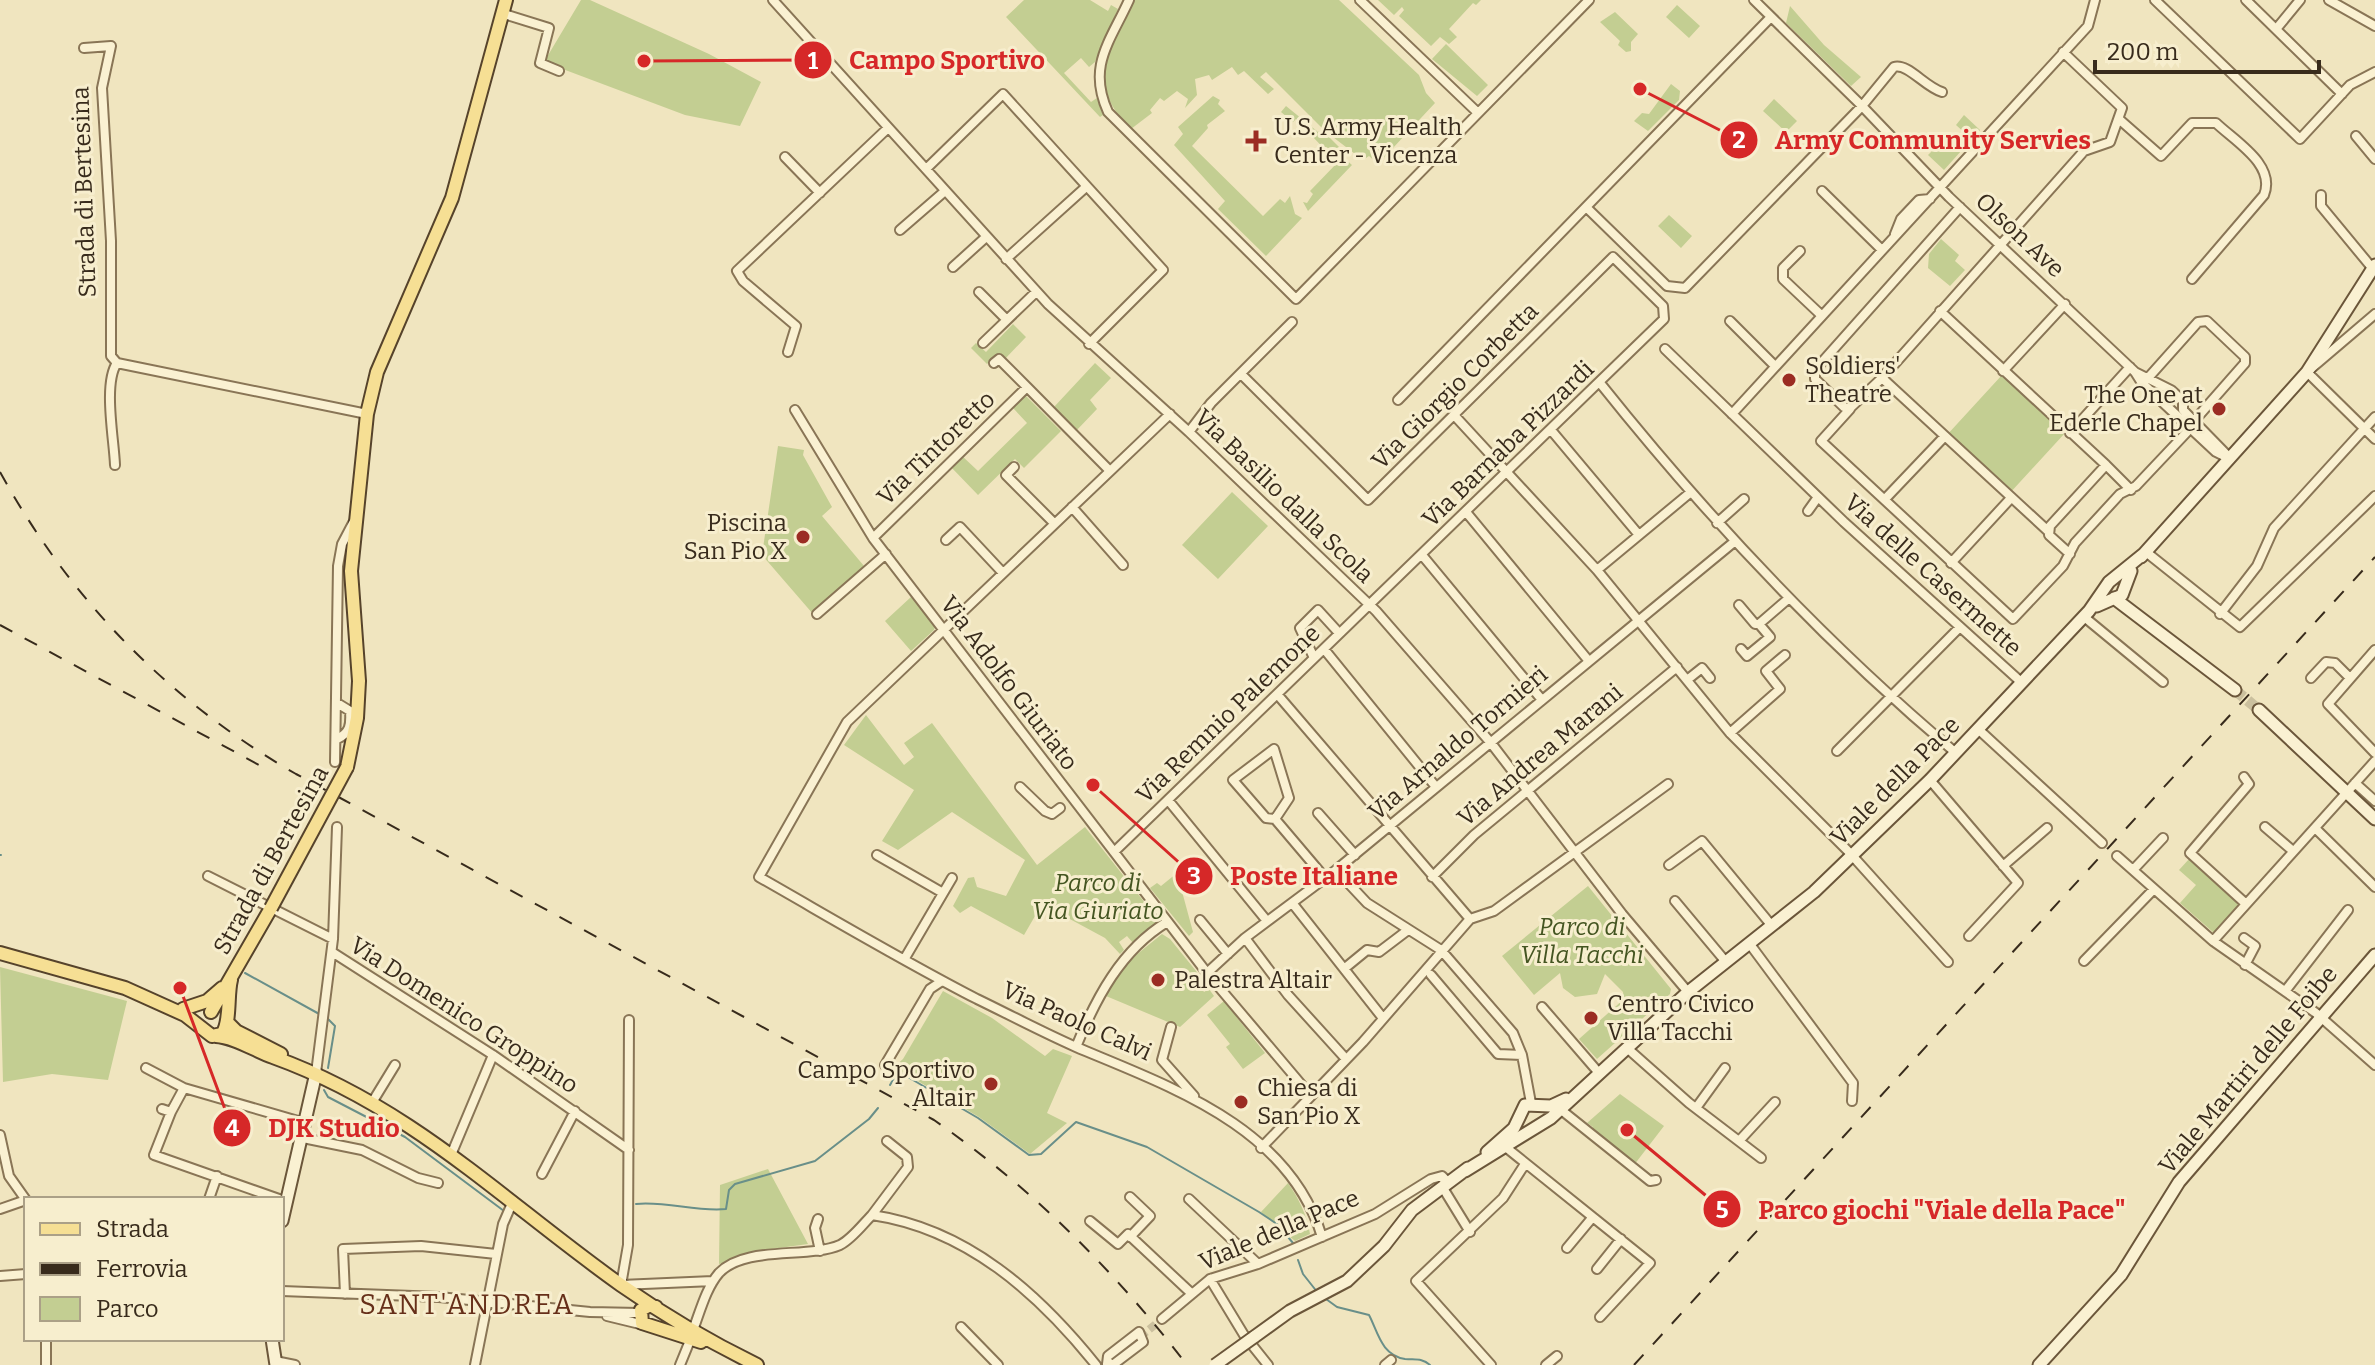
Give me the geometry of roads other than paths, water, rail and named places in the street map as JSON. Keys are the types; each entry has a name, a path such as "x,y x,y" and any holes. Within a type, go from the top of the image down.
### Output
{"main road":[{"name":"Strada di Bertesina","path":"210,1033 203,1023 271,908 354,741 359,681 351,571 353,523 367,414 377,372 452,198 506,0"},
{"path":"2307,372 2374,267"},
{"name":"Viale della Pace","path":"1443,1188 1502,1144 1560,1109 1688,992 1772,926 1853,856 1956,753 2083,616 2116,590 2146,552 2307,372"},
{"path":"2116,590 2135,611 2235,690"},
{"path":"2259,710 2375,819"},
{"path":"0,953 125,988 164,1004 222,1013 236,1031 373,1101 692,1334"},
{"name":"Viale Martiri delle Foibe","path":"2039,1365 2101,1300 2179,1182 2375,955"},
{"name":"Strada di Bertesina","path":"227,1021 228,983"},
{"path":"183,1009 207,1001 228,983"},
{"path":"164,1004 210,1033 314,1072"},
{"path":"210,1033 224,1032 227,1021"},
{"path":"284,1198 303,1138 314,1072"},
{"name":"Viale della Pace","path":"1502,1144 1523,1107 1554,1105 1575,1093"},
{"path":"1519,1118 1527,1127 1538,1124 1536,1105"},
{"path":"1215,1365 1290,1311 1347,1281 1384,1246 1412,1210 1443,1188"},
{"path":"621,1285 644,1319 692,1334 757,1365"},
{"path":"644,1319 650,1305 658,1309"},
{"path":"644,1319 660,1320 658,1309"},
{"path":"272,1341 276,1363"}],"street":[{"name":"Via Basilio dalla Scola","path":"773,0 1036,292 1089,344 1170,414 1369,604 1491,743 1688,992"},
{"path":"1129,0 1099,66 1098,90 1108,112 1296,299 1589,0"},
{"path":"1360,0 1477,112"},
{"name":"Olson Ave","path":"1754,0 1960,207 2133,370 2142,383 2190,423 2216,452 2230,459"},
{"path":"1732,414 1820,314 1930,199 2090,22 2095,0"},
{"path":"2155,0 2300,139 2342,94 2375,72"},
{"path":"2246,0 2342,94"},
{"path":"2277,28 2300,0"},
{"path":"2329,0 2375,26"},
{"path":"504,14 549,28 540,63 559,71"},
{"path":"1398,400 1771,17"},
{"name":"Strada di Bertesina","path":"84,48 111,46 102,88 111,241 111,356 117,363 111,371 115,465"},
{"path":"2063,52 2122,108 2110,142 2084,151 1882,378 1821,441 2013,619 2120,494 2131,490 2187,432 2190,423 2245,363 2245,357 2207,321 2198,322 2148,378"},
{"path":"1586,207 1667,286 1685,288 1862,106 1894,67 1901,65 1927,87 1942,92"},
{"path":"926,169 1003,94 1163,270 1089,344"},
{"path":"2120,120 2161,156 2192,123 2216,123 2266,171 2268,183 2264,195 2192,279"},
{"path":"788,352 796,326 743,281 737,271 888,128"},
{"path":"2356,136 2375,159"},
{"path":"785,157 820,193"},
{"path":"1006,259 1086,187"},
{"path":"900,230 945,191"},
{"path":"1822,191 1882,250"},
{"path":"2321,195 2321,206 2374,267"},
{"path":"1850,409 1815,379 1815,370 1960,207"},
{"path":"953,267 985,238"},
{"path":"1800,251 1783,268 1783,279 1820,314"},
{"name":"Via Giorgio Corbetta","path":"1241,374 1368,500 1613,257 1663,306"},
{"path":"979,292 1007,320"},
{"path":"983,343 1036,292"},
{"path":"2003,371 2065,304"},
{"name":"Via Barnaba Pizzardi","path":"1369,604 1664,319 1663,306"},
{"path":"1940,311 2131,490"},
{"name":"Viale della Pace","path":"2307,372 2375,314"},
{"path":"1730,321 1774,365"},
{"path":"1189,432 1211,403 1292,322"},
{"name":"Via delle Casermette","path":"1665,349 1818,497 2021,682"},
{"name":"Via Tintoretto","path":"994,363 999,359 1110,471"},
{"path":"117,363 367,414"},
{"path":"2070,433 2133,370 2160,387 2171,390 2190,423"},
{"path":"2307,372 2375,439"},
{"path":"1882,378 2070,554"},
{"path":"1600,383 1717,523 1788,599 1956,753"},
{"name":"Via Tintoretto","path":"873,538 1027,387"},
{"name":"Via Adolfo Giuriato","path":"795,410 873,538 1207,973 1311,1096"},
{"path":"944,630 1170,414"},
{"path":"1454,415 1597,570 1730,733 1853,856 1948,962"},
{"path":"2220,614 2257,566 2274,528 2375,417"},
{"path":"1551,430 1639,535"},
{"path":"1885,499 1945,436"},
{"path":"2048,531 2106,465"},
{"path":"1014,467 1006,475 1054,523"},
{"path":"1597,570 1691,492"},
{"path":"2146,552 2240,627 2375,496"},
{"name":"Via delle Casermette","path":"1808,511 1818,497"},
{"path":"1951,563 2011,498"},
{"path":"1717,523 1744,499"},
{"path":"1072,507 1123,565"},
{"path":"1466,512 1588,660"},
{"name":"Strada di Bertesina","path":"341,765 337,739 338,566 342,544 353,523"},
{"path":"946,540 960,527 1003,573"},
{"name":"Via Arnaldo Tornieri","path":"1207,973 1245,938 1355,855 1734,542"},
{"path":"817,614 886,554"},
{"path":"1422,555 1542,700"},
{"path":"1759,624 1788,599"},
{"name":"Via Remnio Palemone","path":"1114,852 1369,604"},
{"path":"1739,605 1770,637 1747,656 1741,649"},
{"path":"1314,658 1300,628 1318,610 1339,633"},
{"path":"2083,616 2163,682"},
{"path":"1837,751 1960,627"},
{"name":"Via Paolo Calvi","path":"944,630 847,722 759,877 942,981 1076,1047 1156,1078 1214,1108 1296,1179 1322,1237"},
{"path":"1324,649 1436,787"},
{"path":"2375,651 2329,701 2328,707 2375,753"},
{"path":"1730,733 1780,689 1766,671 1785,655"},
{"path":"2311,678 2326,662 2335,663 2350,678"},
{"name":"Via Andrea Marani","path":"1432,877 1474,835 1531,792 1677,667"},
{"path":"1687,680 1702,668 1710,678"},
{"path":"1277,694 1470,919"},
{"path":"1978,729 2102,843"},
{"path":"1275,819 1289,798 1274,749 1233,780 1266,818 1275,819 1325,878"},
{"path":"2213,941 2375,761"},
{"path":"2244,777 2249,784 2190,853 2245,903"},
{"path":"1930,780 2018,883 1969,936"},
{"path":"2355,783 2375,801"},
{"path":"1261,1148 1346,1059 1470,919 1494,911 1668,784"},
{"path":"1020,787 1045,811 1052,814 1060,808"},
{"path":"1168,800 1267,921"},
{"path":"1318,813 1333,826 1355,855"},
{"path":"314,1072 332,952 337,827"},
{"path":"2265,827 2293,851"},
{"path":"2003,866 2047,828"},
{"path":"2316,829 2375,887"},
{"path":"2133,870 2163,838"},
{"path":"1669,865 1702,841 1772,926"},
{"path":"877,855 943,893"},
{"path":"2117,856 2213,941 2286,990 2375,1065"},
{"path":"1336,870 1367,903 1441,950 1513,1033 1536,1105"},
{"path":"208,876 333,939"},
{"path":"905,958 952,878"},
{"path":"2084,961 2154,889"},
{"path":"1675,901 1726,962"},
{"path":"1293,904 1382,1017"},
{"path":"2286,990 2348,910"},
{"path":"1200,920 1228,954"},
{"path":"1076,1047 1113,971 1126,955 1167,922"},
{"path":"1345,968 1367,950 1379,952 1408,930"},
{"path":"1245,938 1288,995 1346,1059"},
{"path":"2244,938 2255,946 2245,965"},
{"path":"1749,943 1853,1083 1852,1101"},
{"name":"Via Domenico Groppino","path":"332,952 493,1055 629,1150"},
{"path":"1431,975 1498,1054 1509,1057 1522,1055"},
{"path":"885,1065 930,989 942,981"},
{"path":"1542,1007 1599,1073"},
{"path":"629,1020 628,1245 621,1285 713,1281"},
{"name":"Via Paolo Calvi","path":"1171,1027 1162,1060 1196,1099"},
{"path":"1627,1048 1696,1108 1761,1158"},
{"path":"451,1155 493,1055"},
{"path":"373,1101 395,1065"},
{"path":"146,1068 184,1088 305,1123"},
{"path":"1696,1108 1725,1068"},
{"path":"184,1088 166,1110 154,1155 272,1197"},
{"path":"1739,1141 1775,1102"},
{"path":"1560,1109 1650,1181 1656,1180"},
{"name":"Via Domenico Groppino","path":"542,1174 575,1111"},
{"path":"0,1135 9,1176 24,1197"},
{"path":"303,1138 362,1150 418,1178 438,1183"},
{"path":"684,1364 713,1281 722,1269 776,1253 820,1251 843,1244 872,1215 908,1167 907,1157 887,1141"},
{"path":"1502,1144 1650,1263 1600,1317"},
{"path":"1491,1365 1416,1281 1503,1198 1525,1164"},
{"path":"210,1197 217,1176"},
{"name":"Viale della Pace","path":"1162,1319 1210,1279 1258,1264 1375,1214 1431,1179 1442,1176 1443,1188"},
{"path":"1417,1188 1427,1192 1430,1197"},
{"path":"1443,1188 1470,1232"},
{"path":"1130,1197 1150,1216 1130,1237"},
{"path":"1189,1199 1258,1264"},
{"path":"0,1209 24,1201"},
{"path":"475,1365 490,1300 496,1254 513,1201"},
{"path":"872,1215 899,1219 977,1251 1063,1324 1096,1365"},
{"path":"1567,1248 1592,1218"},
{"path":"818,1219 815,1228 820,1251"},
{"path":"1090,1221 1118,1244 1128,1234 1188,1296"},
{"path":"1597,1269 1621,1239"},
{"path":"345,1294 343,1249 421,1246 496,1254"},
{"path":"0,1276 24,1274"},
{"path":"1210,1279 1244,1335 1268,1365"},
{"path":"284,1291 490,1300 644,1319"},
{"path":"961,1327 998,1365"},
{"path":"1139,1332 1143,1342 1114,1364 1108,1363 1108,1356 1139,1332"},
{"path":"1108,1363 1140,1337"},
{"path":"46,1341 46,1365"},
{"path":"1546,1365 1557,1356"},
{"path":"276,1363 295,1365"}],"waterway":[{"path":"245,973 321,1015"},
{"path":"327,1018 335,1026 328,1068"},
{"path":"890,1085 897,1073 901,1073 978,1118 1029,1155 1041,1154 1076,1122 1147,1147 1259,1212 1277,1224 1293,1243"},
{"path":"324,1090 328,1097 405,1137 504,1211"},
{"path":"636,1204 726,1209 729,1190 735,1184 815,1161 869,1119 878,1108"},
{"path":"1298,1260 1303,1274 1318,1293"},
{"path":"1326,1299 1337,1307 1369,1315 1381,1342 1397,1357 1421,1360 1430,1365"}],"tunnel":[{"path":"2235,690 2259,710"},
{"path":"1140,1337 1162,1319"}],"railway":[{"path":"0,472 58,563 91,605 127,644 206,714 296,774 934,1120 1005,1174 1070,1233 1131,1296 1187,1365"},
{"path":"1634,1365 2375,557"},
{"path":"0,625 259,765"}],"place":[{"name":"Campo Sportivo","path":"644,61"},
{"name":"Army Community Servies","path":"1640,89"},
{"name":"U.S. Army Health Center - Vicenza","path":"1256,141"},
{"name":"Soldiers' Theatre","path":"1789,380"},
{"name":"The One at Ederle Chapel","path":"2219,409"},
{"name":"Piscina San Pio X","path":"803,537"},
{"name":"Poste Italiane","path":"1093,785"},
{"name":"Palestra Altair","path":"1158,980"},
{"name":"DJK Studio","path":"180,988"},
{"name":"Centro Civico Villa Tacchi","path":"1591,1018"},
{"name":"Campo Sportivo Altair","path":"991,1084"},
{"name":"Chiesa di San Pio X","path":"1241,1102"},
{"name":"Parco giochi \"Viale della Pace\"","path":"1627,1130"}],"district":[{"name":"SANT'ANDREA","path":"467,1304"}],"park label":[{"name":"Parco di Via Giuriato","path":"1098,897"},
{"name":"Parco di Villa Tacchi","path":"1582,941"}]}
